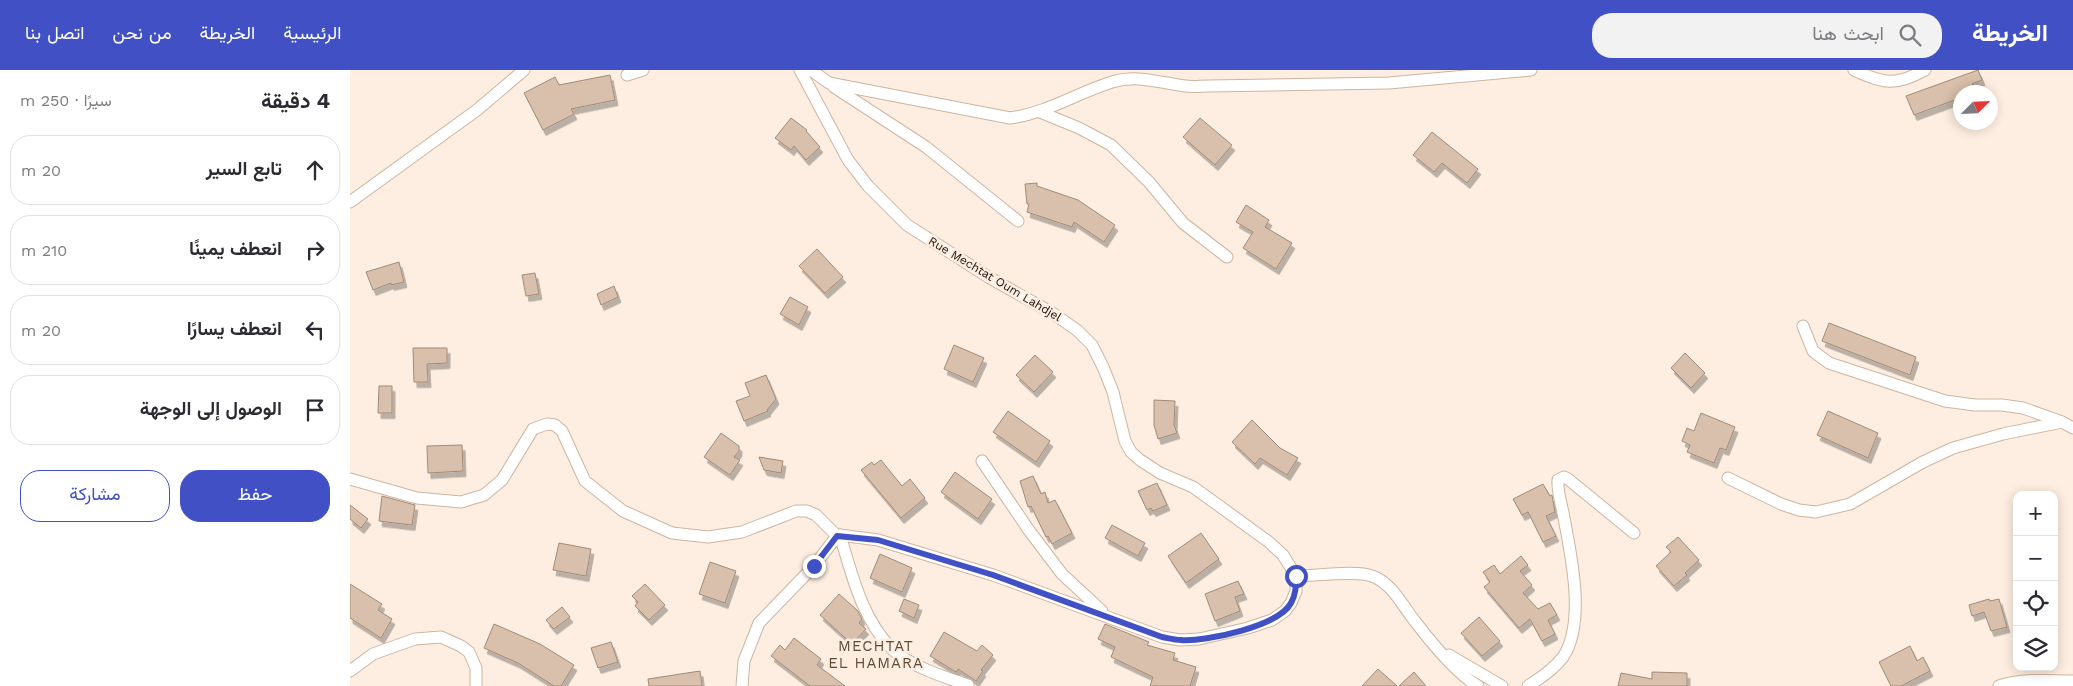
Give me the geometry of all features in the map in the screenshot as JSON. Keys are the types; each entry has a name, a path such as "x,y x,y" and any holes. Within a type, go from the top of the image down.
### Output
{"street":[{"path":"350,202 477,110 524,70"},
{"path":"627,75 643,70"},
{"name":"Rue Mechtat Oum Lahdjel","path":"800,70 848,160 868,186 907,225 990,278 1054,314 1078,331 1092,345 1103,367 1113,392 1125,441 1131,452 1160,473 1193,487 1269,542 1283,555 1296,576"},
{"path":"811,70 926,147 1018,221"},
{"path":"828,83 1010,118 1040,112 1113,82 1132,78 1148,78 1186,86 1389,83 1531,70"},
{"path":"1854,70 1890,82 1899,82 1925,70"},
{"path":"1040,112 1079,128 1111,146 1149,182 1183,223 1227,257"},
{"path":"1803,326 1813,351 1829,363 1945,401 2023,408 2073,428"},
{"path":"1728,478 1781,504 1799,510 1816,512 1850,504 1923,462 1953,448 1995,436 2062,422"},
{"path":"350,479 416,498 461,502 484,495 502,480 533,429 547,424 556,425 562,432 585,481 623,511 672,533 708,537 742,532 796,511 807,511 816,516 839,536 856,587 868,614 893,650 929,671 968,685"},
{"path":"982,460 1028,529 1062,574 1106,615"},
{"path":"1528,686 1564,655 1573,630 1575,615 1574,587 1558,480 1564,477 1568,479 1634,533"},
{"path":"839,536 878,540 993,575 1162,637 1180,640 1216,636 1272,620 1285,611 1291,603 1296,590 1296,576 1361,574 1372,576 1380,580 1398,597 1414,621 1468,680 1478,686"},
{"path":"742,686 744,662 759,623 814,566 839,536"},
{"path":"350,671 373,654 415,639 441,637 470,652 476,668 476,686"},
{"path":"1435,644 1454,658 1502,686"},
{"path":"2000,686 2008,683 2032,681 2073,681"}],"building":[{"path":"1978,70 1982,80 1972,85 1953,85 1953,101 1914,115 1906,96"},
{"path":"610,75 615,100 571,109 574,114 543,130 524,93 555,77 559,85"},
{"path":"791,118 807,130 820,147 806,160 794,146 791,150 775,138"},
{"path":"1200,118 1232,145 1215,165 1183,137"},
{"path":"1432,132 1478,169 1467,183 1442,163 1434,172 1413,155"},
{"path":"1037,183 1037,186 1078,200 1115,225 1104,242 1074,222 1072,227 1027,212 1029,204 1027,204 1025,184"},
{"path":"1246,205 1269,220 1265,227 1292,243 1276,269 1243,248 1253,232 1236,222"},
{"path":"817,249 843,277 825,293 799,266"},
{"path":"399,262 404,282 391,285 391,283 373,290 366,272"},
{"path":"535,273 539,294 526,296 522,275"},
{"path":"614,286 618,297 601,305 597,294"},
{"path":"790,297 808,307 799,325 780,314"},
{"path":"1829,323 1916,357 1910,375 1822,341"},
{"path":"954,345 984,358 973,382 944,369"},
{"path":"413,348 447,348 447,363 427,364 428,382 414,382"},
{"path":"1685,353 1705,373 1691,388 1671,368"},
{"path":"1035,355 1053,372 1034,392 1016,375"},
{"path":"766,375 776,399 768,411 744,421 736,401 750,396 745,383"},
{"path":"379,386 392,386 392,413 378,413"},
{"path":"1154,400 1175,401 1174,425 1177,433 1158,439 1154,425"},
{"path":"1008,411 1050,441 1036,462 993,432"},
{"path":"1828,411 1878,433 1868,458 1817,435"},
{"path":"1701,413 1735,427 1726,450 1720,448 1714,463 1687,452 1690,445 1682,441 1687,428 1694,431"},
{"path":"1252,420 1280,448 1298,458 1287,475 1260,458 1255,464 1232,442"},
{"path":"721,433 739,446 739,451 734,457 740,460 730,475 704,457"},
{"path":"462,445 463,471 428,473 427,446"},
{"path":"759,457 783,461 781,473 764,470"},
{"path":"881,460 902,486 910,479 925,498 901,518 861,470 872,462 874,465"},
{"path":"955,472 992,499 978,519 941,492"},
{"path":"1033,476 1041,494 1045,492 1048,503 1055,500 1072,533 1052,544 1048,536 1046,537 1031,506 1028,507 1020,481"},
{"path":"1157,483 1167,505 1153,511 1151,508 1147,510 1138,491"},
{"path":"1543,484 1550,496 1552,495 1555,512 1546,516 1556,536 1543,542 1528,512 1522,515 1513,499"},
{"path":"382,496 415,505 412,525 379,521"},
{"path":"350,505 368,519 361,528 350,519"},
{"path":"1112,525 1145,543 1138,556 1105,538"},
{"path":"1201,533 1219,559 1186,583 1168,556"},
{"path":"1678,537 1699,560 1685,573 1687,575 1674,586 1656,566 1671,552 1666,547"},
{"path":"559,543 591,549 586,576 553,570"},
{"path":"880,554 912,568 902,592 870,578"},
{"path":"1521,556 1528,565 1520,571 1532,585 1523,593 1538,609 1550,603 1557,615 1548,620 1555,634 1542,641 1530,619 1519,628 1484,587 1490,582 1483,572 1494,565 1500,574"},
{"path":"710,562 736,571 725,603 699,594"},
{"path":"1238,581 1244,594 1235,597 1240,611 1215,621 1205,594"},
{"path":"350,584 382,604 378,610 392,619 381,638 350,618"},
{"path":"645,584 665,605 649,620 635,606 638,602 632,596"},
{"path":"839,594 858,611 862,619 859,623 866,629 852,644 820,615"},
{"path":"904,599 919,605 914,618 899,611"},
{"path":"1989,599 1990,601 1999,599 2007,627 1991,631 1984,612 1972,616 1969,605"},
{"path":"562,607 570,617 554,629 546,620"},
{"path":"1479,617 1500,641 1482,656 1461,633"},
{"path":"494,624 540,644 574,665 561,686 554,686 518,663 484,648"},
{"path":"1105,624 1149,642 1147,645 1175,653 1173,660 1196,667 1190,686 1150,686 1153,677 1111,657 1115,647 1098,639"},
{"path":"944,632 977,651 982,645 993,655 981,670 983,671 976,681 958,669 956,672 930,656"},
{"path":"794,638 821,659 817,665 845,686 810,686 771,656 780,645 785,650"},
{"path":"611,642 618,662 598,668 591,648"},
{"path":"1910,646 1917,661 1923,657 1930,671 1901,686 1891,686 1879,662"},
{"path":"1378,669 1397,686 1362,686"},
{"path":"700,671 702,686 649,686 648,679"},
{"path":"1414,672 1426,686 1399,686"},
{"path":"1652,672 1687,673 1687,686 1618,686 1621,673 1652,679"}],"district":[{"name":"MECHTAT EL HAMARA","path":"876,654"}],"route":[{"path":"814,566 837,536 878,540 993,575 1162,637 1180,640 1216,636 1272,620 1285,611 1291,603 1296,590 1296,576"}]}
